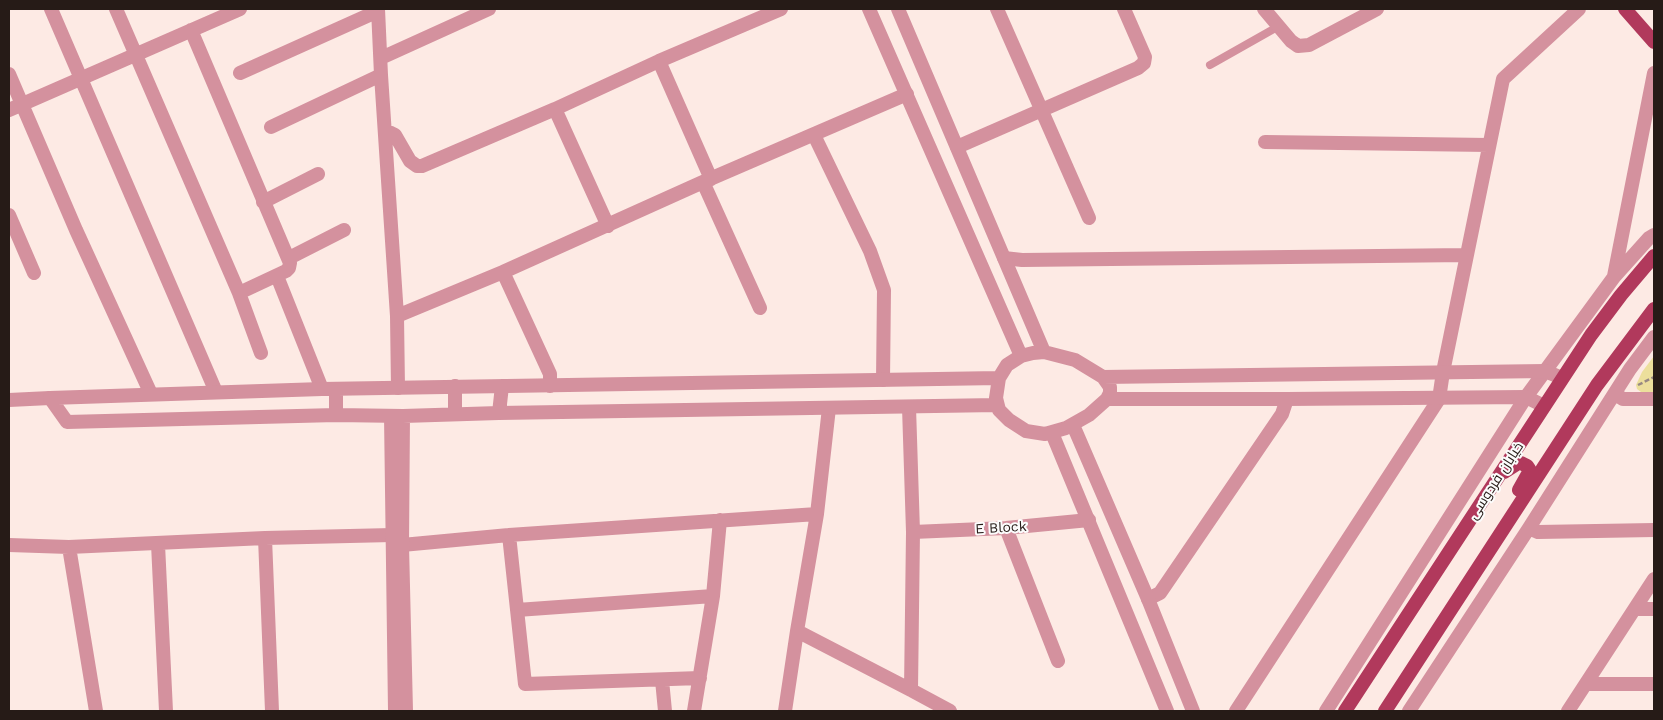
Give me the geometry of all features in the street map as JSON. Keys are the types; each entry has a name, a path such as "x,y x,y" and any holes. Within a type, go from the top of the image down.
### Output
{"main road":[{"path":"1625,9 1654,42"},
{"name":"خیابان فردوسی","path":"1345,711 1591,334 1654,256"},
{"path":"1386,711 1597,385 1654,309"},
{"path":"1500,475 1521,462 1529,469 1510,507 1511,520"}],"street":[{"path":"51,9 216,392"},
{"path":"116,9 239,294 261,353"},
{"path":"9,110 240,9"},
{"path":"381,58 489,9"},
{"path":"385,132 395,135 410,161 418,166 422,166 781,9"},
{"path":"869,9 1021,356"},
{"path":"898,9 1044,352"},
{"path":"996,9 1089,218"},
{"path":"957,147 1138,68 1144,63 1145,57 1124,9"},
{"path":"1264,9 1291,41 1298,46 1309,45 1377,9"},
{"path":"1236,711 1439,399 1503,79 1579,9"},
{"path":"240,74 378,10 397,316 398,388"},
{"path":"191,30 263,202 289,258 290,268 239,294"},
{"path":"659,61 760,308"},
{"path":"1614,277 1654,73"},
{"path":"9,74 76,230 150,394"},
{"path":"271,127 381,74"},
{"path":"397,316 503,272 707,180 907,94"},
{"path":"555,109 608,226"},
{"path":"814,135 870,251 884,290 883,380"},
{"path":"1265,142 1489,145"},
{"path":"263,202 318,174"},
{"path":"9,215 34,273"},
{"path":"289,258 344,230"},
{"path":"1326,711 1526,397 1614,277 1649,238 1654,235"},
{"path":"1004,258 1022,260 1467,255"},
{"path":"503,272 550,374 550,386"},
{"path":"277,276 329,389 336,415"},
{"path":"1409,711 1630,370 1654,337"},
{"path":"1044,352 1075,360 1103,377 1108,382 1110,393 1107,399 1089,415 1072,425 1052,433 1039,434 1018,426 1004,416 997,405 996,392 999,378 1007,365 1021,356 1044,352"},
{"path":"1103,377 1545,372 1562,378"},
{"path":"9,400 150,394 455,386 999,378"},
{"path":"455,386 455,414"},
{"path":"499,413 502,386"},
{"path":"1615,394 1623,399 1654,399"},
{"path":"1107,399 1439,399 1526,397 1544,406"},
{"path":"50,398 67,422 336,415 397,416 997,405"},
{"path":"1148,599 1160,593 1282,414 1286,399"},
{"path":"909,407 913,532 911,690"},
{"path":"788,710 797,631 817,514 829,408"},
{"path":"395,711 392,535 397,416"},
{"path":"397,416 406,711"},
{"path":"1072,425 1148,599 1193,711"},
{"path":"1052,433 1167,711"},
{"path":"402,545 510,535 817,514"},
{"path":"694,711 713,596 720,520"},
{"name":"E Block","path":"913,532 1006,528 1089,520"},
{"path":"1006,528 1058,661"},
{"path":"1529,528 1538,532 1654,530"},
{"path":"9,545 69,547 265,538 392,535"},
{"path":"510,535 525,684 700,678"},
{"path":"265,538 272,711"},
{"path":"158,544 166,711"},
{"path":"69,547 96,711"},
{"path":"1568,711 1654,579"},
{"path":"517,610 713,596"},
{"path":"1636,609 1654,609"},
{"path":"797,631 948,711"},
{"path":"662,680 665,711"},
{"path":"1586,684 1654,684"}],"lane":[{"path":"1210,65 1279,26"}],"shaded area":[{"path":"1654,356 1654,392 1641,392 1637,389 1636,385 1642,372"}]}
